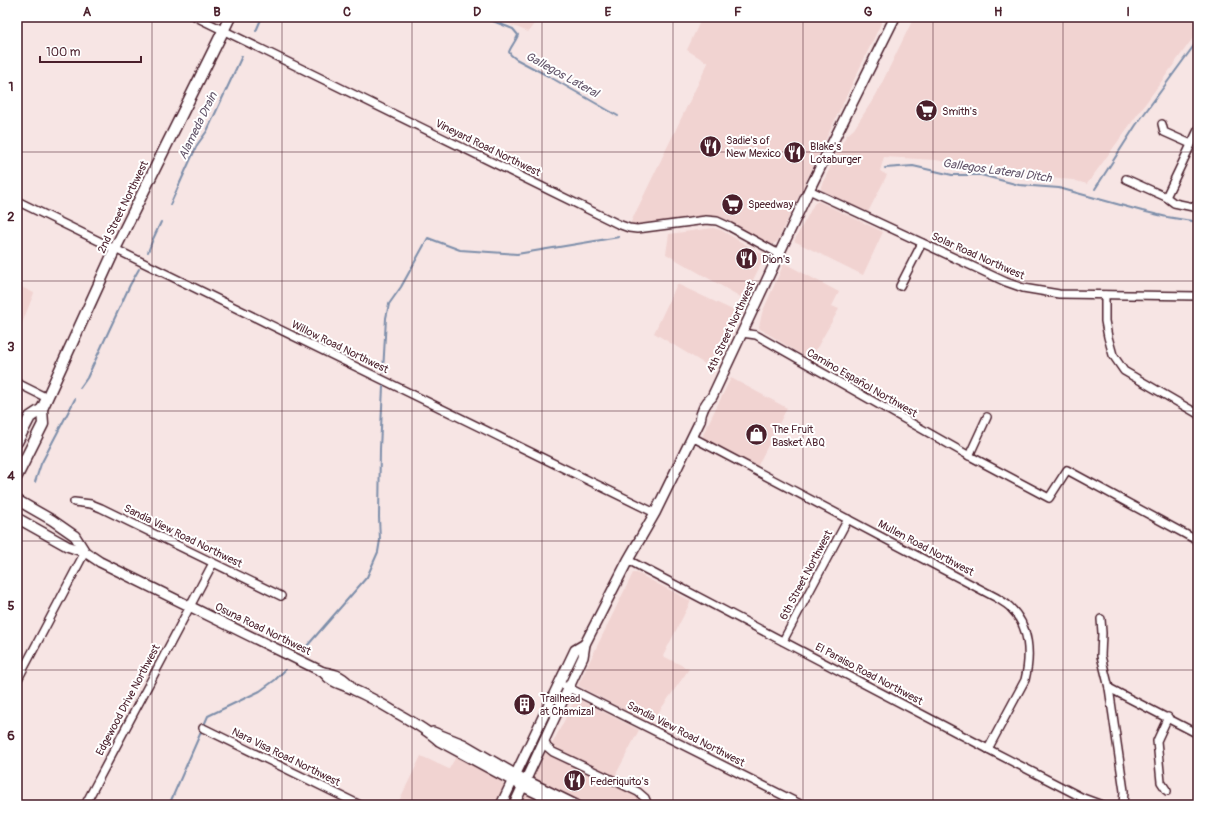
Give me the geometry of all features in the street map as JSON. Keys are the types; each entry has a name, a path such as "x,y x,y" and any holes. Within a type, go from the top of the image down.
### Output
{"main road":[{"name":"2nd Street Northwest","path":"17,442 30,417 42,409 115,249 230,17"},
{"name":"4th Street Northwest","path":"692,437 700,421 706,416 711,405 712,397 809,190 895,17"},
{"name":"2nd Street Northwest","path":"17,476 44,424 42,409"},
{"path":"501,805 544,739 583,657 585,644 628,560 655,512 692,437"},
{"name":"Osuna Road Northwest","path":"17,500 52,520 75,536 85,552"},
{"name":"Osuna Road Northwest","path":"17,518 68,546 85,552 100,562 323,672 334,674 346,680 353,689 427,731 463,744 519,779"},
{"path":"514,805 519,779 549,705 576,650 585,644"},
{"path":"519,779 561,805"},
{"path":"519,779 576,805"}],"street":[{"name":"Vineyard Road Northwest","path":"196,17 618,224 629,228 638,229 706,220 717,221 779,254"},
{"path":"1162,124 1164,132 1191,144"},
{"path":"1166,197 1198,130"},
{"path":"1126,179 1158,193 1174,203 1198,208"},
{"name":"Solar Road Northwest","path":"809,190 1006,282 1023,288 1059,294 1198,296"},
{"name":"Willow Road Northwest","path":"17,201 655,512"},
{"path":"900,286 922,243"},
{"path":"1105,295 1105,321 1108,338 1113,354 1124,371 1198,414"},
{"name":"Camino Español Northwest","path":"742,333 756,335 969,456 1049,498 1067,470 1198,541"},
{"path":"17,383 47,398"},
{"path":"969,456 987,417"},
{"name":"Mullen Road Northwest","path":"692,437 997,598 1010,607 1024,630 1028,644 1029,657 1025,680 988,749"},
{"name":"Sandia View Road Northwest","path":"74,502 96,506 280,596"},
{"name":"6th Street Northwest","path":"783,641 848,519"},
{"path":"17,681 85,552"},
{"name":"El Paraiso Road Northwest","path":"628,560 988,749 1083,798 1102,805"},
{"name":"Edgewood Drive Northwest","path":"86,805 113,750 213,563"},
{"path":"1101,619 1102,656 1110,688 1124,791 1123,805"},
{"name":"Sandia View Road Northwest","path":"559,683 802,805"},
{"path":"1110,688 1198,734"},
{"path":"1167,791 1161,782 1157,741 1168,718"},
{"name":"Nara Visa Road Northwest","path":"203,728 356,804"},
{"path":"544,739 547,747 559,755 638,792 645,798 648,805"}],"shaded area":[{"path":"492,17 539,17 528,32"},
{"path":"702,17 884,17 777,242 773,244 770,244 719,217 712,216 648,224 630,224 708,63 687,50"},
{"path":"914,17 1198,17 1198,31 1087,184 1073,180 1028,176 987,165 966,166 936,160 884,157 880,171 887,175 868,212 825,192 821,189 821,186 846,136 854,129 876,95"},
{"path":"818,201 883,232 863,275 794,241 814,204"},
{"path":"713,228 721,230 765,256 745,296 746,300 666,254 669,234"},
{"path":"784,263 839,292 832,306 839,309 810,360 759,327 762,313"},
{"path":"677,284 739,313 740,316 713,369 654,333"},
{"path":"17,285 34,293 17,336"},
{"path":"731,378 787,408 757,467 706,441 703,436"},
{"path":"633,573 637,573 691,601 663,656 689,669 651,723 578,685"},
{"path":"576,698 639,730 614,778 551,746"},
{"path":"544,749 561,761 641,798 642,805 587,805 544,785 534,779 533,774"},
{"path":"457,755 501,780 505,787 498,805 397,805 421,756 449,769"},
{"path":"526,793 532,793 557,805 518,805"}],"waterway":[{"name":"Alameda Drain","path":"256,31 262,17"},
{"name":"Gallegos Lateral","path":"483,17 513,29 518,35 509,52 516,59 618,116"},
{"path":"1095,189 1136,125 1198,40"},
{"name":"Alameda Drain","path":"170,205 197,145 207,131 242,56"},
{"name":"Gallegos Lateral Ditch","path":"885,168 913,166 952,175 981,175 1019,185 1059,188 1142,211 1198,222"},
{"name":"Alameda Drain","path":"148,252 161,222"},
{"path":"383,372 386,318 389,304 401,287 428,238 460,250 517,254 619,237"},
{"name":"Alameda Drain","path":"80,388 87,378 130,285 139,269"},
{"path":"307,646 367,577 378,552 380,540 380,449 383,387"},
{"name":"Alameda Drain","path":"35,482 41,464 75,399"},
{"path":"169,805 208,716 260,691 275,680 285,670"}],"place":[{"name":"Smith's","path":"926,111"},
{"name":"Sadie's of New Mexico","path":"710,146"},
{"name":"Blake's Lotaburger","path":"795,152"},
{"name":"Speedway","path":"732,204"},
{"name":"Dion's","path":"746,259"},
{"name":"The Fruit Basket ABQ","path":"757,435"},
{"name":"Trailhead at Chamizal","path":"524,704"},
{"name":"Federiquito's","path":"575,781"}]}
